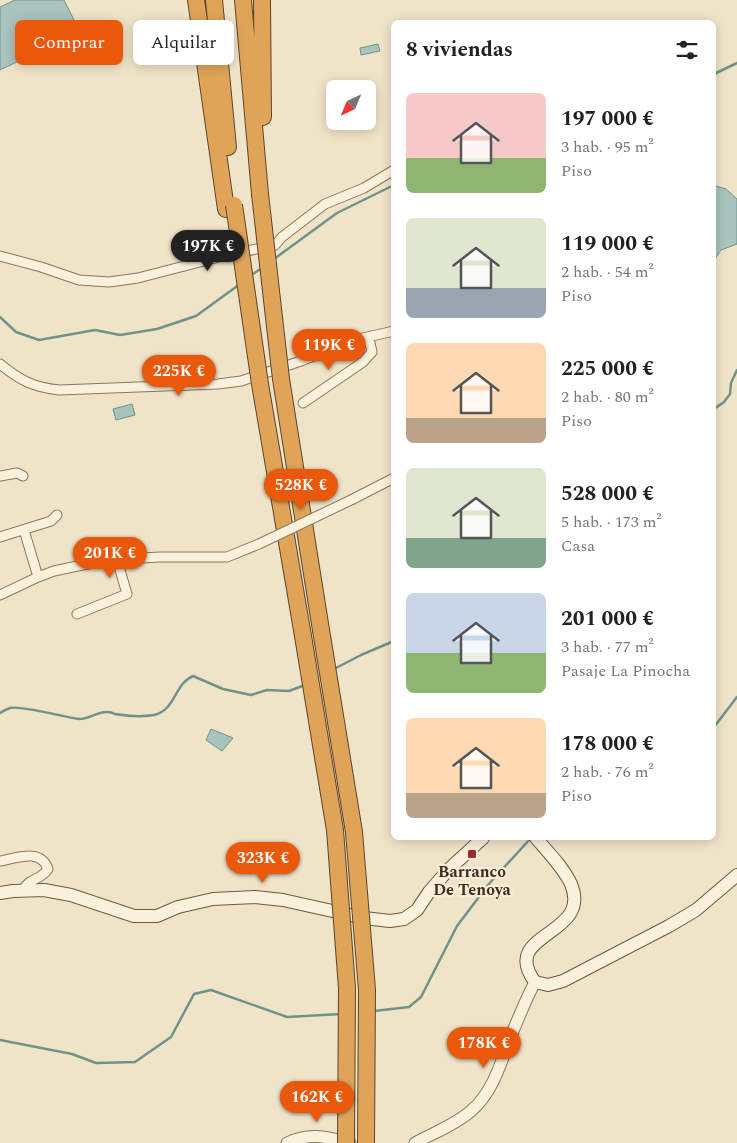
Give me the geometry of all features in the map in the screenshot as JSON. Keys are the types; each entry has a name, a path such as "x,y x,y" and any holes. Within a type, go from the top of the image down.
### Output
{"highway":[{"path":"196,0 304,636 336,840 347,988 346,1143"},
{"path":"214,0 230,207"},
{"path":"243,0 281,379 355,842 367,990 366,1143"},
{"path":"262,0 263,194"}],"main road":[{"path":"0,893 44,890 71,895 134,916 157,916 178,907 213,899 254,897 283,900 364,918 390,921 404,919 417,910 429,892 448,870 481,840"},
{"path":"538,840 564,871 572,886 574,902 570,914 563,924 535,943 526,957 527,971 535,982 548,984 563,981 669,926 696,910 737,875"}],"street":[{"path":"0,256 42,267 79,280 109,282 138,278 223,256 276,245 282,237 326,204 364,188 391,172"},
{"path":"0,364 13,375 36,387 59,390 218,384 241,381 301,361 354,340 391,332"},
{"path":"303,403 363,362 372,352 370,342 365,339"},
{"path":"0,476 17,473 23,476"},
{"path":"0,595 54,571 82,565 119,559 227,557 259,544 391,480"},
{"path":"0,537 51,521 57,514"},
{"path":"24,530 38,577"},
{"path":"77,614 127,594 119,559"},
{"path":"0,861 34,856 46,862 48,869 44,875 26,883 23,890"},
{"path":"415,1143 471,1111 485,1096 495,1077 524,1002 535,982"},
{"path":"287,1143 298,1138 319,1136 350,1143"}],"water":[{"path":"15,0 64,0 74,20 15,20 15,63 0,70 0,7"},
{"path":"378,44 380,51 361,55 360,48"},
{"path":"716,186 726,189 737,199 737,244 721,250 716,257"},
{"path":"132,404 135,415 116,420 113,409"},
{"path":"211,729 233,738 222,751 206,740"}],"waterway":[{"path":"716,73 737,63"},
{"path":"274,259 337,213 391,186"},
{"path":"250,276 262,268"},
{"path":"0,317 16,332 39,340 95,330 120,335 157,329 196,316 240,284"},
{"path":"716,408 724,402 730,394 731,383 737,370"},
{"path":"334,669 391,642"},
{"path":"0,713 10,708 16,708 79,719 104,712 129,716 154,715 167,708 182,685 193,676 223,689 251,695 267,690 289,691 305,685"},
{"name":"Barranco De Tenoya","path":"716,724 737,697"},
{"name":"Barranco De Tenoya","path":"374,1011 409,1007 421,997 457,926 488,885 529,840"},
{"name":"Barranco De Tenoya","path":"0,1040 72,1054 96,1063 135,1062 171,1037 194,994 211,990 287,1017 341,1014"}],"place":[{"name":"Barranco De Tenoya","path":"472,854"}]}
